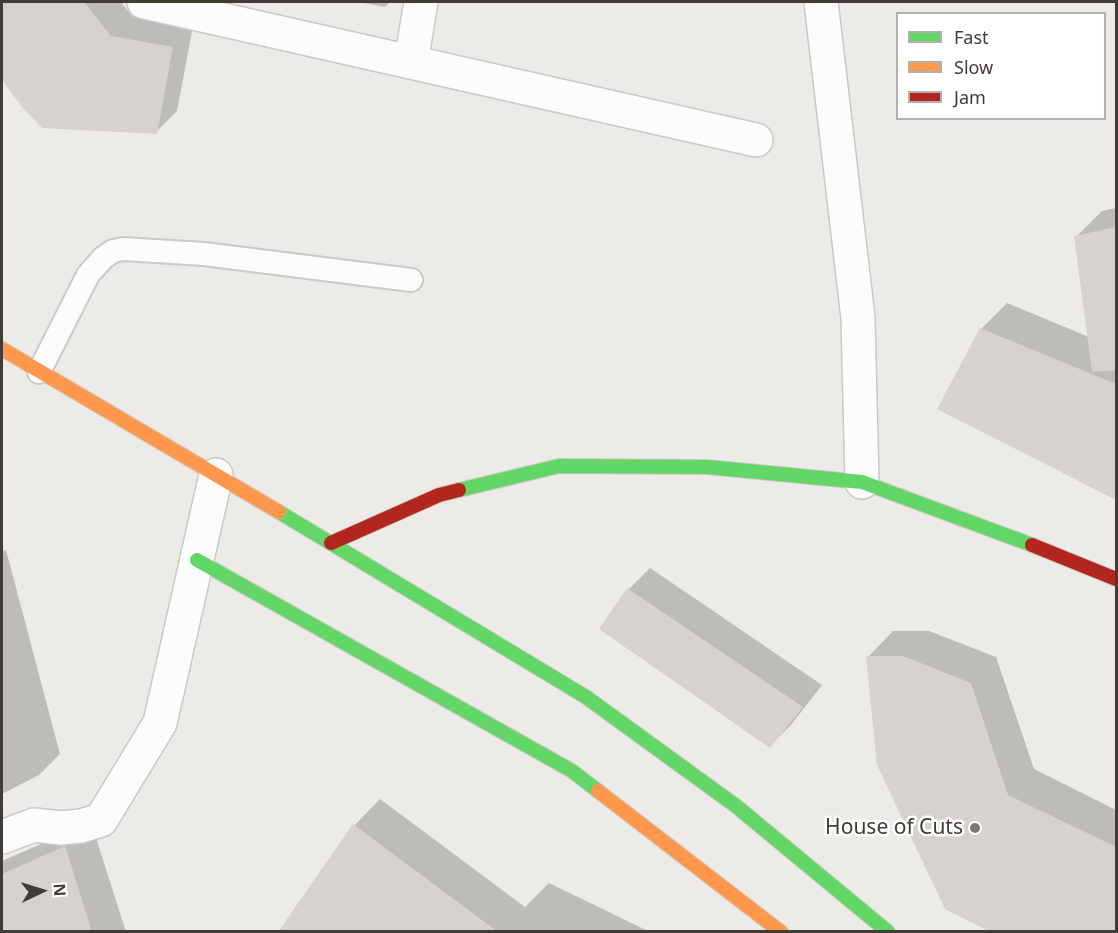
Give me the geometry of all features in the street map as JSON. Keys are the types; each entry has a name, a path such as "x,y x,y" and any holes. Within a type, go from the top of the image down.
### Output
{"street":[{"path":"144,2 756,140"},
{"path":"411,62 421,2"},
{"path":"821,2 858,318 862,482"},
{"path":"2,349 586,697 736,806 888,932"},
{"path":"331,543 439,495 559,466 707,467 862,482 1049,551 1116,579"},
{"path":"2,837 34,825 61,828 81,826 101,820 160,723 216,475"},
{"path":"197,560 572,771 781,932"}],"lane":[{"path":"39,372 88,275 103,258 113,251 123,249 204,254 411,280"}],"building":[{"path":"2,2 84,2 111,36 173,47 157,134 42,128 22,107 2,80"},
{"path":"1116,227 1116,370 1092,372 1074,236"},
{"path":"980,328 1116,384 1116,500 937,409"},
{"path":"627,588 803,707 770,748 599,629"},
{"path":"866,656 903,656 971,683 1008,795 1116,847 1116,932 991,932 945,909 877,765"},
{"path":"353,824 498,932 278,932"},
{"path":"65,846 92,932 2,932 2,874"}],"traffic: fast":[{"path":"459,490 559,466 707,467 862,482 1032,545"},
{"path":"279,512 586,697 736,806 888,932"},
{"path":"197,560 572,771 598,791"}],"traffic: slow":[{"path":"2,349 279,512"},
{"path":"598,791 781,932"}],"traffic: jam":[{"path":"331,543 439,495 459,490"},
{"path":"1032,545 1116,579"}],"place":[{"name":"House of Cuts","path":"975,828"}]}
